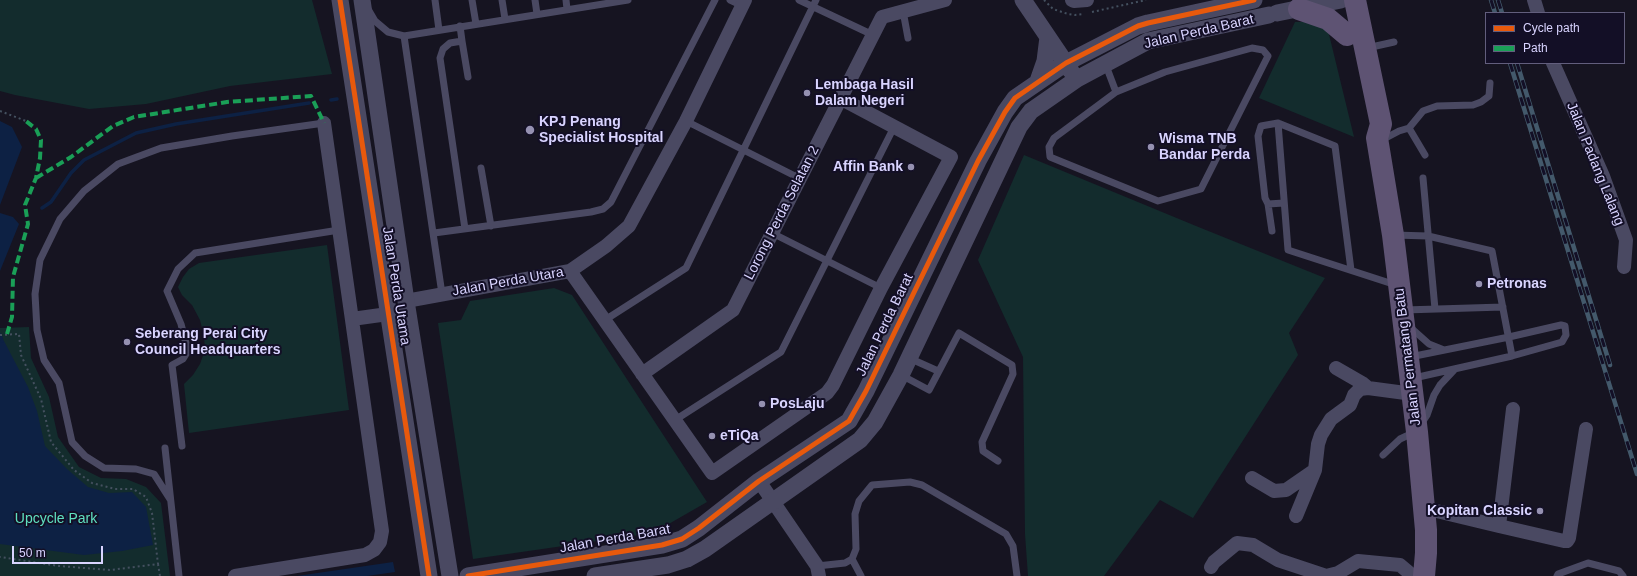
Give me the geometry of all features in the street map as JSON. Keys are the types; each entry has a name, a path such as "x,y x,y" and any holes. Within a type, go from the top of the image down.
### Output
{"main road":[{"name":"Jalan Permatang Batu","path":"1340,0 1361,38"},
{"name":"Jalan Permatang Batu","path":"1355,0 1361,38 1367,128 1378,140 1400,286 1417,430 1424,508 1426,552 1424,576"},
{"path":"1298,9 1328,19 1361,38"}],"street":[{"name":"Jalan Perda Utama","path":"340,0 429,576"},
{"name":"Jalan Perda Utama","path":"363,0 406,301 450,576"},
{"path":"903,11 945,0"},
{"path":"1023,0 1077,79"},
{"path":"1072,0 1087,0"},
{"name":"Jalan Perda Barat","path":"468,576 662,545 682,538 699,528 759,481 849,421 866,391 978,161 1005,112 1015,98 1066,63 1138,26 1254,0"},
{"name":"Jalan Perda Barat","path":"595,576 668,564 688,559 705,549 860,440 874,422 901,375 1019,127 1031,111 1077,79 1105,63 1148,42 1340,0"},
{"path":"1534,0 1538,12"},
{"name":"Jalan Perda Utara","path":"406,301 570,271 606,246 629,226 686,121 739,2"},
{"name":"Lorong Perda Selatan 2","path":"642,374 733,310 882,17 903,11"},
{"path":"1038,81 1045,61 1048,37"},
{"name":"Jalan Padang Lalang","path":"1553,64 1602,176 1626,240 1624,267"},
{"path":"570,271 712,473 827,393 833,386 881,288 951,157 840,98"},
{"path":"235,576 365,555 374,550 380,542 382,531 324,123"},
{"path":"352,319 388,314"},
{"path":"1336,368 1368,388"},
{"path":"1296,516 1316,470 1318,444 1326,426 1331,419 1350,405 1354,395 1360,389 1410,377"},
{"path":"866,391 885,403"},
{"path":"1499,526 1513,409"},
{"path":"1424,508 1567,541 1569,538 1586,429"},
{"path":"1252,478 1274,492 1286,490 1316,470"},
{"path":"759,481 818,571"},
{"path":"1211,567 1214,562 1237,543 1253,545 1278,560 1326,576 1338,573 1358,561 1400,565 1413,576"}],"lane":[{"path":"363,0 375,21 388,32 404,36 567,9 600,2 628,0"},
{"path":"435,0 439,30"},
{"path":"472,0 476,24"},
{"path":"502,0 505,19"},
{"path":"535,0 537,14"},
{"path":"566,0 567,9"},
{"path":"434,233 591,212 603,209 612,202 715,0"},
{"path":"799,0 815,3 873,35"},
{"path":"605,320 686,268 815,3"},
{"path":"903,11 908,38"},
{"path":"460,26 468,78"},
{"path":"404,36 442,294"},
{"path":"1361,38 1394,42"},
{"path":"462,41 450,43 443,49 440,58 465,229"},
{"path":"1252,48 1263,50 1268,56 1201,189 1158,201 1050,157 1049,147 1054,138 1116,92 1165,72 1252,48"},
{"path":"1105,63 1116,92"},
{"path":"1378,140 1409,128 1423,111 1437,106 1473,105 1481,102 1489,96 1490,83"},
{"path":"686,121 799,178"},
{"path":"170,499 154,474 136,469 104,468 85,456 72,442 59,383 44,360 37,330 35,294 40,260 60,219 84,191 118,164 161,148 324,123"},
{"path":"1278,123 1288,250 1400,286"},
{"path":"1272,231 1268,204 1265,198 1258,136 1261,126 1278,123 1336,146 1351,270"},
{"path":"675,420 781,352 894,127"},
{"path":"1409,128 1425,155"},
{"path":"482,168 491,226"},
{"path":"1423,178 1435,309"},
{"path":"1268,204 1284,203"},
{"path":"182,446 172,365 183,359 188,351 181,324 167,291 178,270 195,253 340,230"},
{"path":"772,233 881,288"},
{"path":"1393,235 1428,236 1492,251 1512,356"},
{"path":"1403,316 1435,309 1503,307"},
{"path":"1403,316 1429,344 1446,351"},
{"path":"1561,325 1565,326 1566,335 1562,342 1512,356 1455,369 1410,377 1446,351 1561,325"},
{"path":"901,375 929,390 959,333 1012,366 1013,374 982,442 983,451 998,461"},
{"path":"909,358 938,371"},
{"path":"1383,455 1400,439 1417,430 1428,415 1434,395 1440,385 1455,369"},
{"path":"165,448 179,576"},
{"path":"818,571 845,563 852,559 856,549 855,514 859,501 872,485 910,482 922,485 1006,534 1013,546 1016,576"},
{"path":"852,559 861,576"},
{"path":"1557,576 1558,574 1588,563 1619,570 1623,576"}],"path":[{"path":"0,111 26,121"},
{"path":"0,335 19,334 21,355 41,399 51,442 74,470 92,483 115,489 133,489 146,498 152,513 160,576"},
{"path":"0,557 59,566 110,570 158,564"}],"green space":[{"path":"0,0 312,0 332,74 230,86 146,104 89,109 15,95 0,91"},
{"path":"1295,22 1326,22 1354,137 1259,98"},
{"path":"1024,155 1325,278 1289,333 1298,355 1193,518 1160,500 1104,576 1028,576 1025,534 1023,357 978,260"},
{"path":"327,245 349,410 189,433 184,384 193,375 200,364 205,350 204,336 200,320 192,305 182,295 178,287 183,277 189,269 199,263"},
{"path":"554,288 572,295 707,502 653,533 473,559 438,323 461,320 470,301"},
{"name":"Upcycle Park","path":"29,327 31,358 49,397 58,437 79,467 101,478 126,479 146,487 161,503 170,576 0,576 0,328"}],"water":[{"path":"0,121 12,127 22,147 0,205"},
{"path":"0,213 13,217 19,224 0,271"},
{"name":"Upcycle Park","path":"0,341 4,341 28,387 37,411 45,446 67,469 88,487 109,493 132,492 146,507 153,545 122,551 84,555 0,544"},
{"path":"393,562 395,572 367,576 297,576"}],"waterway":[{"path":"331,100 337,99"},
{"path":"42,208 51,202 71,173 84,160 136,133 176,124 309,103"},
{"path":"0,335 2,341"}],"railway":[{"path":"1491,0 1495,12"},
{"path":"1498,0 1502,12"},
{"path":"1510,64 1637,474"},
{"path":"1517,64 1610,365"}],"marked path":[{"path":"36,178 71,157 113,126 134,117 227,102 311,96 324,123"},
{"path":"7,334 12,317 13,277 28,224 25,205 36,178 40,158 41,140 36,129 26,121"}],"cycle path":[{"path":"340,0 429,576"},
{"path":"468,576 662,545 682,539 699,528 759,481 849,421 866,391 978,161 1005,112 1015,98 1066,63 1138,26 1254,0"}],"place":[{"name":"Lembaga Hasil Dalam Negeri","path":"807,93"},
{"name":"KPJ Penang Specialist Hospital","path":"530,130"},
{"name":"Wisma TNB Bandar Perda","path":"1151,147"},
{"name":"Affin Bank","path":"911,167"},
{"name":"Petronas","path":"1479,284"},
{"name":"Seberang Perai City Council Headquarters","path":"127,342"},
{"name":"PosLaju","path":"762,404"},
{"name":"eTiQa","path":"712,436"},
{"name":"Kopitan Classic","path":"1540,511"}]}
